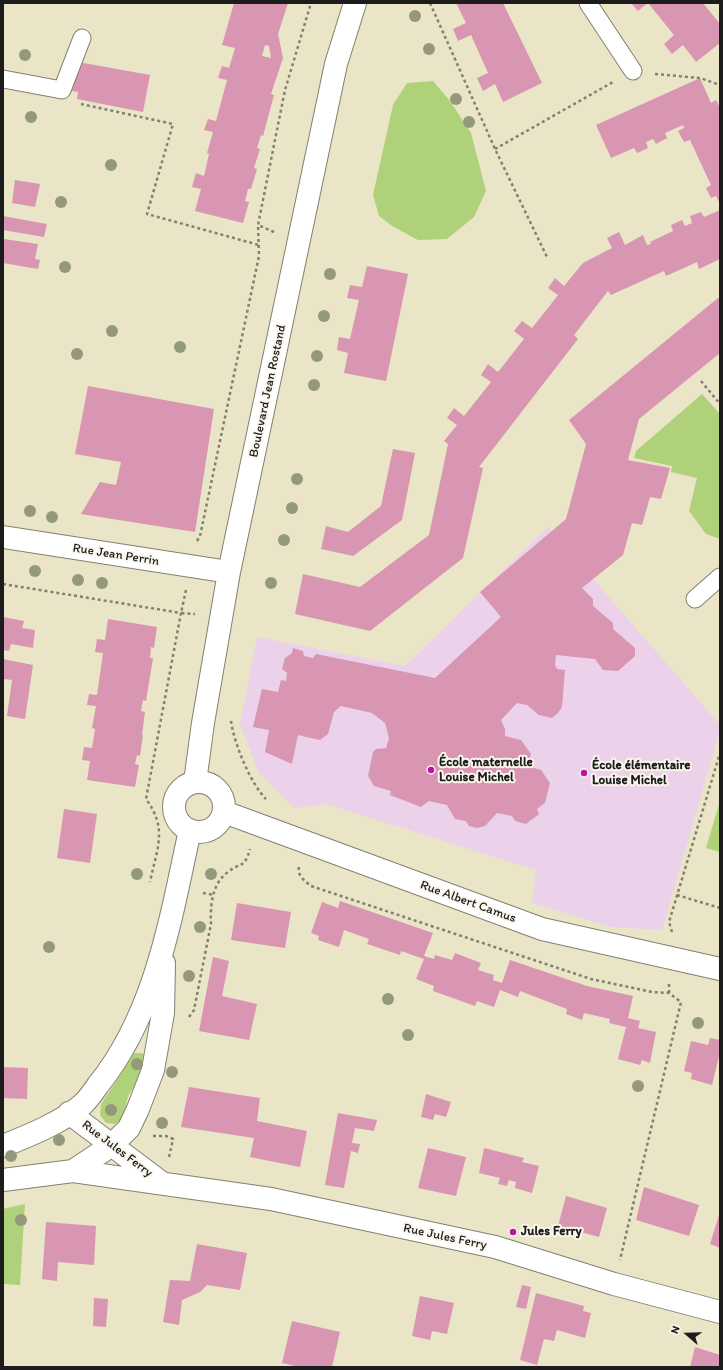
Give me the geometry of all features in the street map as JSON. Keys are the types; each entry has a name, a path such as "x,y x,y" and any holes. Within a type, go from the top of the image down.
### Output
{"street":[{"name":"Boulevard Jean Rostand","path":"195,782 203,723 229,572 336,64 354,3"},
{"name":"Rue Jean Perrin","path":"3,537 229,572"},
{"path":"195,782 203,782 217,789 224,804 224,812 220,820 211,828 199,832 190,830 183,826 175,813 174,804 176,796 181,790 195,782"},
{"name":"Rue Albert Camus","path":"224,812 542,929 720,969"},
{"path":"3,1146 24,1138 83,1104 122,1053 137,1021 164,948 190,830"},
{"path":"3,1180 74,1171 112,1145 129,1128 153,1070 163,1013 164,948"},
{"name":"Rue Jules Ferry","path":"69,1113 165,1184"},
{"name":"Rue Jules Ferry","path":"74,1171 271,1199 495,1247 614,1284 720,1312"}],"lane":[{"path":"588,3 633,71"},
{"path":"3,79 62,90 82,38"},
{"path":"695,599 720,577"}],"path":[{"path":"192,547 200,536 259,256 258,224 285,90 311,3"},
{"path":"430,3 495,149 547,257"},
{"path":"495,149 633,71 700,78 720,85"},
{"path":"54,89 59,100 173,124 147,214 259,245"},
{"path":"258,224 278,234"},
{"path":"701,381 720,404"},
{"path":"3,584 181,613 202,614"},
{"path":"150,882 160,826 156,812 146,799 187,584"},
{"path":"230,718 233,738 245,766 264,796"},
{"path":"674,938 669,922 720,754"},
{"path":"198,892 214,895 221,878 229,870 241,866 247,860 251,847"},
{"path":"300,864 298,870 301,878 311,886 591,979 652,992 669,993 681,1002 620,1261"},
{"path":"677,895 720,908"},
{"path":"152,1136 166,1136 173,1139 168,1161"}],"shaded area":[{"path":"548,527 720,725 720,731 662,930 611,927 532,903 536,870 326,804 295,808 259,773 240,724 257,637 405,666"}],"green space":[{"path":"433,81 450,101 471,133 486,191 474,217 447,239 418,240 392,226 379,216 373,195 393,105 407,83"},
{"path":"702,394 720,414 720,539 706,534 689,511 697,478 671,472 672,466 634,458 636,451"},
{"path":"720,801 720,852 706,848"},
{"path":"135,1053 142,1053 148,1058 145,1075 135,1085 128,1096 123,1118 115,1124 106,1123 100,1115 101,1104 122,1073 128,1059"},
{"path":"25,1204 20,1285 3,1284 3,1209"}],"building":[{"path":"234,3 288,3 278,34 283,58 271,94 274,95 263,136 261,135 257,148 260,149 254,168 257,169 251,189 248,189 245,201 249,202 243,223 195,211 201,189 192,187 196,173 204,176 209,154 207,153 213,132 204,130 208,119 216,121 227,80 218,78 222,66 229,68 235,48 222,45","holes":["265,45 269,46 271,58 262,56"]},
{"path":"456,3 503,3 542,83 503,102 495,84 483,91 477,78 488,73 471,35 458,41 453,29 466,23"},
{"path":"631,3 648,3 638,11"},
{"path":"648,3 703,3 720,24 720,43 696,62 683,45 672,54 664,44 674,35"},
{"path":"78,62 150,75 143,112 77,99 78,92 72,91"},
{"path":"700,78 711,103 716,100 720,108 720,204 716,196 711,198 706,188 711,185 690,140 684,142 678,131 684,128 683,125 665,133 667,138 656,144 653,139 646,142 648,148 637,153 634,148 611,158 596,125"},
{"path":"15,180 40,184 35,207 12,203"},
{"path":"720,210 720,259 699,269 697,262 666,276 664,271 611,295 608,291 574,335 578,339 479,467 483,468 463,558 370,631 295,614 303,574 360,587 429,535 448,444 444,441 457,425 447,418 454,408 464,416 491,382 481,375 488,364 498,372 524,339 514,331 522,321 532,328 558,295 548,288 555,278 564,286 583,263 612,248 607,238 619,232 625,245 643,235 647,245 651,244 650,242 673,231 671,225 682,220 685,226 692,223 690,216 701,212 704,217"},
{"path":"3,216 47,224 44,237 3,230"},
{"path":"4,239 38,244 35,259 40,260 38,269 3,263"},
{"path":"367,266 408,274 386,381 344,373 348,353 337,350 339,337 350,339 359,300 347,298 350,285 362,287"},
{"path":"718,298 720,298 720,353 639,419 628,460 670,468 661,499 650,497 642,525 632,523 623,555 582,588 593,599 593,606 613,623 613,629 635,648 635,656 618,671 603,670 595,659 556,655 555,665 557,669 565,670 562,707 558,713 552,718 539,715 527,705 517,703 501,720 505,729 505,736 521,740 531,754 527,766 541,770 550,783 545,803 537,809 539,814 526,824 515,821 512,816 497,813 485,826 477,828 469,826 466,821 455,819 447,805 429,801 421,807 390,795 391,791 374,786 368,776 373,752 376,749 386,748 389,738 385,723 372,713 341,706 334,712 328,734 320,740 298,735 292,764 265,752 269,730 253,727 262,689 278,692 281,680 286,681 287,673 282,669 285,658 292,653 293,648 303,651 304,656 313,658 316,654 435,678 501,617 480,592 566,519 586,444 569,420"},
{"path":"88,386 214,409 195,532 81,514 100,482 116,485 121,462 75,454"},
{"path":"393,449 415,453 402,520 353,556 321,549 326,526 348,532 381,506"},
{"path":"3,617 24,621 22,628 35,630 33,648 11,644 9,651 3,650"},
{"path":"108,619 157,627 154,648 151,647 150,658 153,658 146,701 143,700 141,711 145,712 140,756 137,755 135,764 139,765 135,787 87,780 90,761 82,760 84,747 92,748 95,729 92,728 96,706 87,705 89,694 97,695 103,653 95,652 97,639 105,640"},
{"path":"3,659 33,665 25,719 7,716 12,680 3,679"},
{"path":"64,809 97,814 90,863 57,858"},
{"path":"340,901 433,933 424,956 434,959 435,955 452,960 455,953 481,963 478,970 494,975 493,980 502,983 510,960 587,986 633,996 628,1018 640,1021 638,1028 656,1032 650,1063 642,1060 640,1065 618,1059 626,1027 609,1023 610,1019 584,1013 582,1020 566,1014 567,1009 520,991 518,997 500,990 494,1007 477,1001 475,1006 433,991 434,986 416,979 424,959 401,951 400,955 367,944 369,939 344,930 339,947 318,940 319,936 311,933 322,902 338,908"},
{"path":"237,903 291,912 285,948 231,940"},
{"path":"213,957 229,961 222,996 257,1004 249,1040 199,1031"},
{"path":"710,1038 720,1040 720,1052 712,1085 691,1079 692,1073 684,1071 691,1041 708,1045"},
{"path":"3,1067 28,1068 27,1099 3,1098"},
{"path":"189,1087 260,1098 257,1121 307,1131 300,1167 250,1157 254,1138 181,1127"},
{"path":"426,1094 451,1102 446,1117 435,1114 433,1120 421,1117"},
{"path":"338,1113 377,1120 374,1131 355,1128 352,1143 360,1144 358,1153 351,1151 344,1188 325,1185"},
{"path":"428,1148 466,1157 456,1196 418,1188"},
{"path":"484,1148 524,1158 522,1162 539,1166 532,1193 515,1188 516,1182 509,1180 507,1186 498,1184 500,1178 479,1173"},
{"path":"644,1187 699,1205 689,1236 636,1220"},
{"path":"566,1196 607,1208 599,1237 558,1226"},
{"path":"720,1212 720,1248 710,1244"},
{"path":"46,1222 96,1226 94,1265 58,1262 57,1281 42,1279"},
{"path":"197,1244 247,1253 240,1290 207,1285 200,1292 182,1300 179,1325 163,1322 170,1280 190,1281"},
{"path":"522,1285 531,1287 526,1309 516,1307"},
{"path":"536,1293 584,1306 583,1311 591,1313 585,1338 557,1330 554,1341 544,1339 537,1365 520,1360"},
{"path":"420,1296 454,1303 447,1334 432,1331 430,1340 412,1336"},
{"path":"94,1298 108,1299 106,1327 93,1326"},
{"path":"292,1321 340,1332 332,1367 299,1367 282,1363"},
{"path":"695,1347 720,1355 720,1367 690,1367"}],"place":[{"name":"École maternelle Louise Michel","path":"431,770"},
{"name":"École élémentaire Louise Michel","path":"584,773"},
{"name":"Jules Ferry","path":"513,1232"}]}
